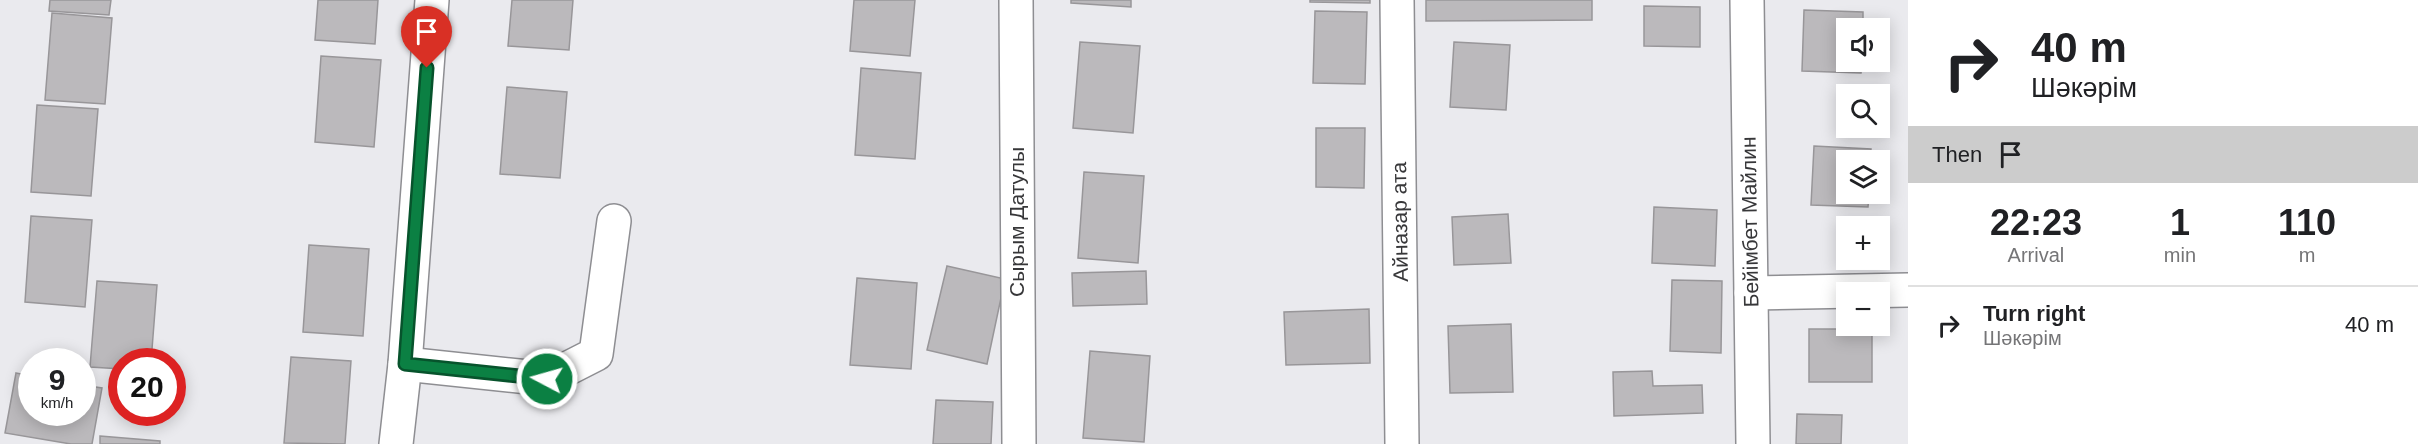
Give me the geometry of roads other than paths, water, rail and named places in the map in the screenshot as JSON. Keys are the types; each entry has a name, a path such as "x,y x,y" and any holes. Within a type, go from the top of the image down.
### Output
{"street":[{"path":"396,444 405,364 432,0"},
{"name":"Сырым Датулы","path":"1016,0 1019,444"},
{"name":"Айназар ата","path":"1397,0 1402,444"},
{"name":"Бейімбет Майлин","path":"1747,0 1753,444"},
{"path":"405,364 547,379 596,354 614,221"},
{"path":"1751,292 1908,291"}]}
